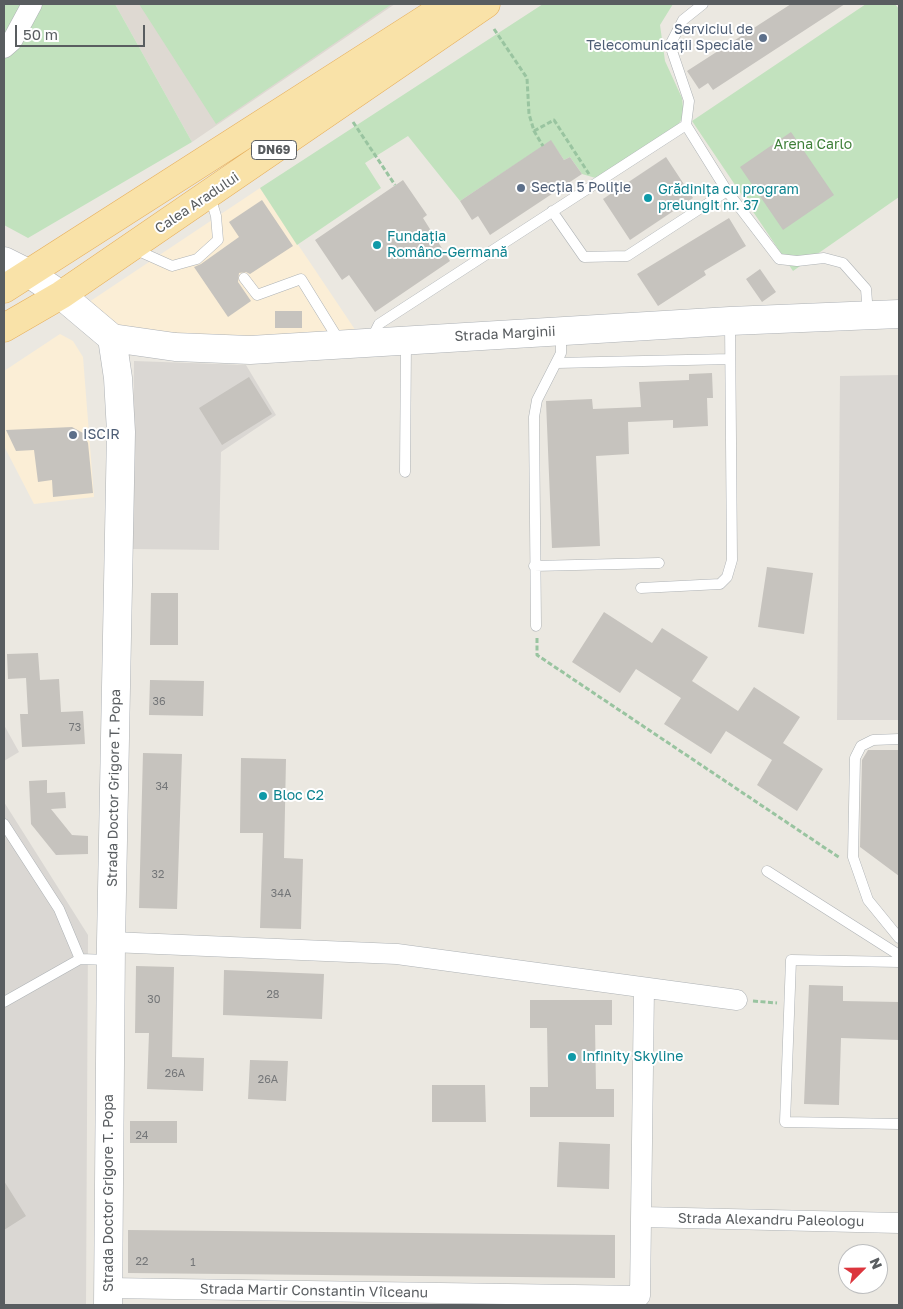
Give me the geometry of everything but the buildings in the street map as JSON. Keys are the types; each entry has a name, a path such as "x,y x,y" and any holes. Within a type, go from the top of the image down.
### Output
{"main road":[{"name":"DN69","path":"4,289 449,4"},
{"name":"Calea Aradului","path":"4,328 61,295 210,195 490,16"}],"street":[{"path":"4,48 12,41 32,4"},
{"path":"4,261 30,274 61,295 112,338"},
{"name":"Strada Marginii","path":"112,338 184,348 250,350 343,346 375,342 730,321 899,314"},
{"name":"Strada Doctor Grigore T. Popa","path":"108,1297 111,951 121,432 118,378 112,338"},
{"path":"111,951 397,954 737,1000"},
{"path":"642,1217 644,988"},
{"name":"Strada Martir Constantin Vîlceanu","path":"108,1297 640,1296 642,1217"},
{"name":"Strada Alexandru Paleologu","path":"642,1217 899,1222"}],"lane":[{"path":"703,4 682,20 670,45 689,101 686,125 727,191 779,260 797,261 824,258 843,263 866,289 868,315"},
{"path":"375,342 375,332 379,324 686,125"},
{"path":"552,211 584,257 627,256 727,191"},
{"path":"131,248 172,266 197,259 220,244 216,216 210,195"},
{"path":"244,278 257,295 301,279 343,346"},
{"path":"641,588 720,584 727,577 732,560 730,321"},
{"path":"536,626 534,417 540,392 561,353 561,331"},
{"path":"405,472 406,340"},
{"path":"557,363 730,359"},
{"path":"534,566 659,563"},
{"path":"899,738 873,740 861,746 855,758 853,857 868,900 899,938"},
{"path":"4,824 60,909 80,959"},
{"path":"767,871 899,955"},
{"path":"4,1002 80,959 111,951"},
{"path":"899,962 791,960 784,1122 899,1124"}],"path":[{"path":"490,16 528,78 529,114 534,131 543,146"},
{"path":"534,131 554,120 596,183"},
{"path":"353,122 395,185"},
{"path":"536,626 537,655 858,869"},
{"path":"737,1000 789,1003"}],"shaded area":[{"path":"115,4 395,4 192,142"},
{"path":"260,188 356,331 209,341 116,329 89,302"},
{"path":"60,334 73,341 83,357 94,497 34,504 4,446 4,371"},
{"path":"134,361 246,365 276,415 221,452 219,550 132,549"},
{"path":"899,375 899,720 837,720 840,376"},
{"path":"4,725 19,752 4,761"},
{"path":"4,802 88,935 86,1305 4,1305"}],"green space":[{"path":"4,4 115,4 192,142 28,238 4,225"},
{"path":"139,4 392,4 216,124"},
{"path":"543,4 673,4 660,25 665,61 682,98 684,116 675,129 599,179 582,174 570,157 564,160 551,141 460,201 408,136 365,163 381,188 297,245 260,188"},
{"name":"Arena Carlo","path":"866,4 895,4 899,9 899,197 793,271 692,121"}],"place":[{"name":"Serviciul de Telecomunicații Speciale","path":"763,38"},
{"name":"Secția 5 Poliție","path":"521,188"},
{"name":"Grădinița cu program prelungit nr. 37","path":"648,198"},
{"name":"Fundația Româno-Germană","path":"377,245"},
{"name":"ISCIR","path":"73,435"},
{"name":"Bloc C2","path":"263,796"},
{"name":"Infinity Skyline","path":"572,1057"}]}
